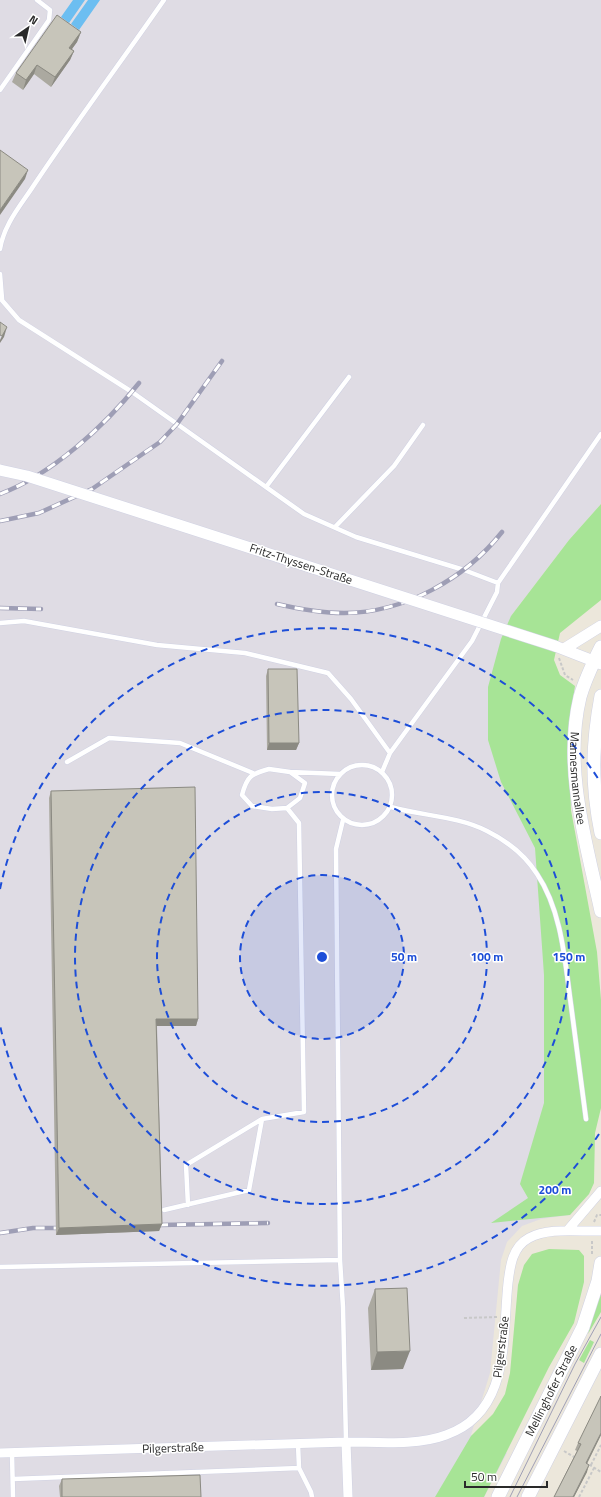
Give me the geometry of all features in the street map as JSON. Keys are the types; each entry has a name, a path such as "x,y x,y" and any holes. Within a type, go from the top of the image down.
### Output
{"main road":[{"name":"Mannesmannallee","path":"601,646 598,662 584,684 575,733 575,779 601,911"},
{"name":"Mannesmannallee","path":"601,696 592,765 593,784 601,833"},
{"name":"Mellinghofer Straße","path":"498,1497 568,1360 583,1327 598,1281 601,1263"},
{"path":"528,1497 601,1354"}],"street":[{"name":"Fritz-Thyssen-Straße","path":"0,470 34,478 560,647 598,662"},
{"path":"560,647 601,626"},
{"path":"567,1232 601,1191"},
{"name":"Pilgerstraße","path":"0,1453 423,1441 445,1436 463,1428 478,1416 489,1401 496,1385 501,1364 510,1263 519,1246 528,1238 544,1233 601,1231"},
{"path":"346,1442 348,1497"}],"lane":[{"path":"0,90 49,20 50,10 38,0"},
{"path":"0,249 7,228 16,210 164,0"},
{"path":"0,274 1,298 19,320 132,392 304,514 356,537 464,570 498,583"},
{"path":"266,487 349,377"},
{"path":"335,527 394,466 423,425"},
{"path":"382,772 390,754 472,641 497,592 498,583 601,434"},
{"path":"0,624 24,622 157,644 245,653 328,673 351,699 390,754"},
{"path":"67,762 109,738 180,743 253,773"},
{"path":"360,765 370,766 382,772 390,782 393,796 391,807 384,816 376,823 367,826 357,826 343,820 336,812 331,798 332,787 340,774 349,767 360,765"},
{"path":"290,772 305,783 300,798 287,808 272,810 252,806 242,795 245,782 253,773 269,769 290,772 340,774"},
{"path":"391,807 411,813 457,820 487,830 510,845 526,859 538,874 551,901 563,952 586,1119"},
{"path":"188,1205 186,1165 262,1119 304,1112 299,823 287,808"},
{"path":"343,820 336,849 340,1260 343,1307 346,1442"},
{"path":"164,1210 249,1190 262,1119"},
{"path":"0,1267 340,1260"},
{"path":"298,1444 299,1468 312,1497"},
{"path":"12,1453 14,1497"},
{"path":"13,1479 299,1468"}],"path":[{"path":"560,647 565,675 570,679 584,684"},
{"path":"464,1318 504,1317"},
{"path":"591,1465 601,1445"},
{"path":"554,1447 591,1465 601,1472"},
{"path":"579,1497 594,1468"}],"shaded area":[{"path":"0,0 601,0 601,504 569,540 511,616 535,848 589,1194 570,1215 541,1219 522,1226 507,1242 501,1260 490,1373 471,1435 507,1453 484,1497 0,1497"}],"green space":[{"path":"601,504 601,600 560,633 554,660 560,675 575,686 568,733 571,810 597,952 601,1000 601,1108 595,1133 594,1183 589,1194 570,1215 491,1223 528,1198 520,1184 544,1103 544,975 535,848 501,782 488,740 488,687 501,639 511,616 569,540"},
{"path":"549,1249 579,1250 584,1256 584,1282 574,1323 549,1367 484,1497 435,1497 471,1436 493,1414 505,1394 510,1373 518,1285 524,1265 532,1254"},
{"path":"601,1288 601,1312 588,1334"},
{"path":"590,1340 594,1342 584,1363 579,1360"}],"water":[{"path":"73,0 85,0 69,23 61,17"},
{"path":"88,0 100,0 79,30 71,24"}],"building":[{"path":"57,15 81,32 69,48 74,51 55,77 37,65 26,80 16,73"},
{"path":"0,150 28,170 0,210"},
{"path":"0,322 7,327 2,336 0,335"},
{"path":"268,669 297,669 299,743 269,743"},
{"path":"195,787 198,1019 156,1019 162,1224 59,1228 51,791"},
{"path":"407,1288 410,1351 377,1352 375,1289"},
{"path":"601,1396 601,1433 586,1463 589,1465 573,1497 554,1497 581,1444 578,1443"},
{"path":"200,1475 201,1497 62,1497 62,1479"}],"tram line":[{"path":"510,1497 575,1364 601,1317"},
{"path":"517,1497 601,1334"}],"railway":[{"path":"0,521 39,513 92,489 160,442 177,424 222,361"},
{"path":"0,494 19,486 38,475 76,448 110,416 139,383"},
{"path":"277,604 294,608 344,613 389,607 411,600 452,578 487,549 502,532"},
{"path":"0,608 41,609"},
{"path":"159,1225 268,1223"},
{"path":"0,1233 33,1228 56,1228"}]}
